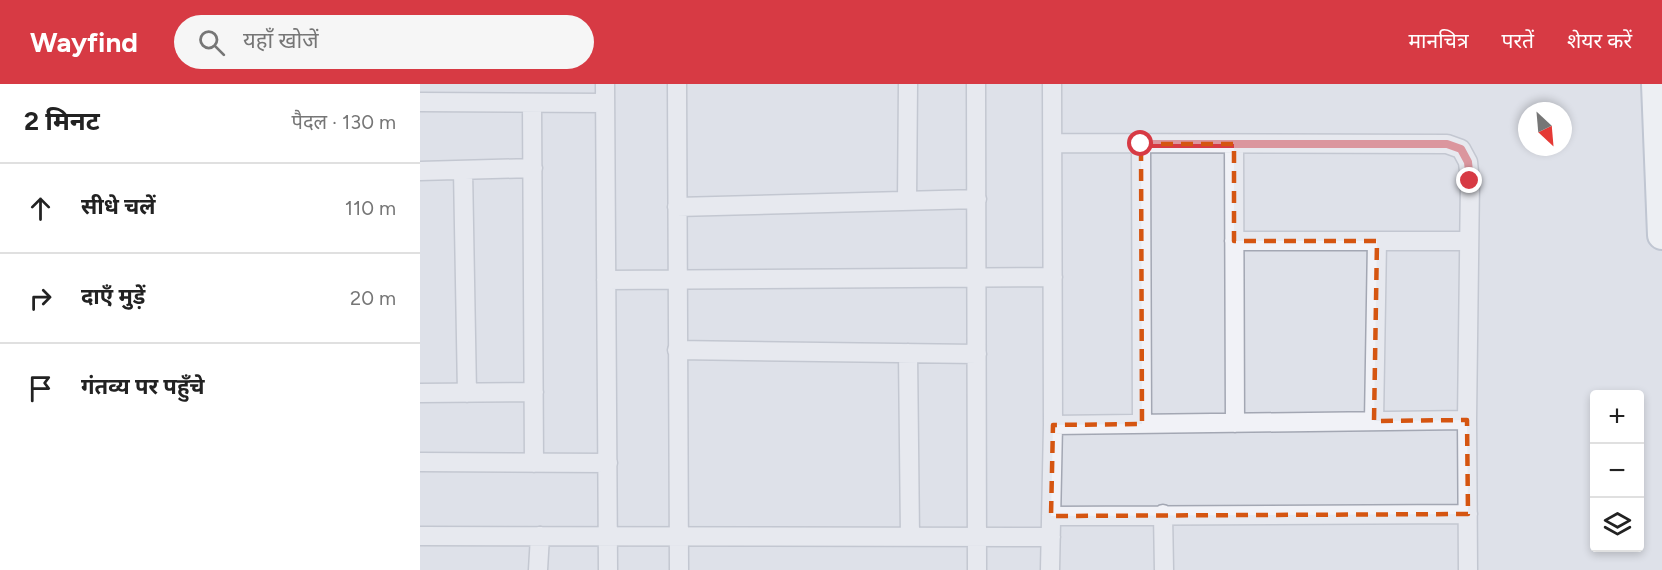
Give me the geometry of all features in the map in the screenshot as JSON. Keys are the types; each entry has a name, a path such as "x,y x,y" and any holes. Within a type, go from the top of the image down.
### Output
{"main road":[{"path":"1656,84 1662,235"}],"street":[{"path":"605,84 608,570"},
{"path":"677,84 676,280 679,570"},
{"path":"907,201 908,84"},
{"path":"976,84 977,570"},
{"path":"1050,570 1053,425 1052,84"},
{"path":"420,102 605,103"},
{"path":"532,104 534,463"},
{"path":"1053,143 1447,144 1461,149 1468,162 1470,181 1468,570"},
{"path":"1141,144 1142,424"},
{"path":"1234,144 1235,423"},
{"path":"420,171 533,168"},
{"path":"463,170 467,393"},
{"path":"677,207 977,199"},
{"path":"1234,241 1469,241"},
{"path":"1374,421 1377,241"},
{"path":"606,280 1053,277"},
{"path":"677,350 977,354"},
{"path":"908,353 910,537"},
{"path":"420,393 534,392"},
{"path":"1053,425 1467,420"},
{"path":"420,462 608,463"},
{"path":"1163,514 1164,570"},
{"path":"1051,516 1468,514"},
{"path":"420,536 1051,537"},
{"path":"538,570 540,536"}],"highlighted area":[{"path":"1141,144 1234,144 1234,241 1377,241 1374,421 1467,420 1468,514 1051,516 1053,425 1142,424"}],"route":[{"path":"1141,144 1447,144 1461,149 1468,162 1470,181"}]}
